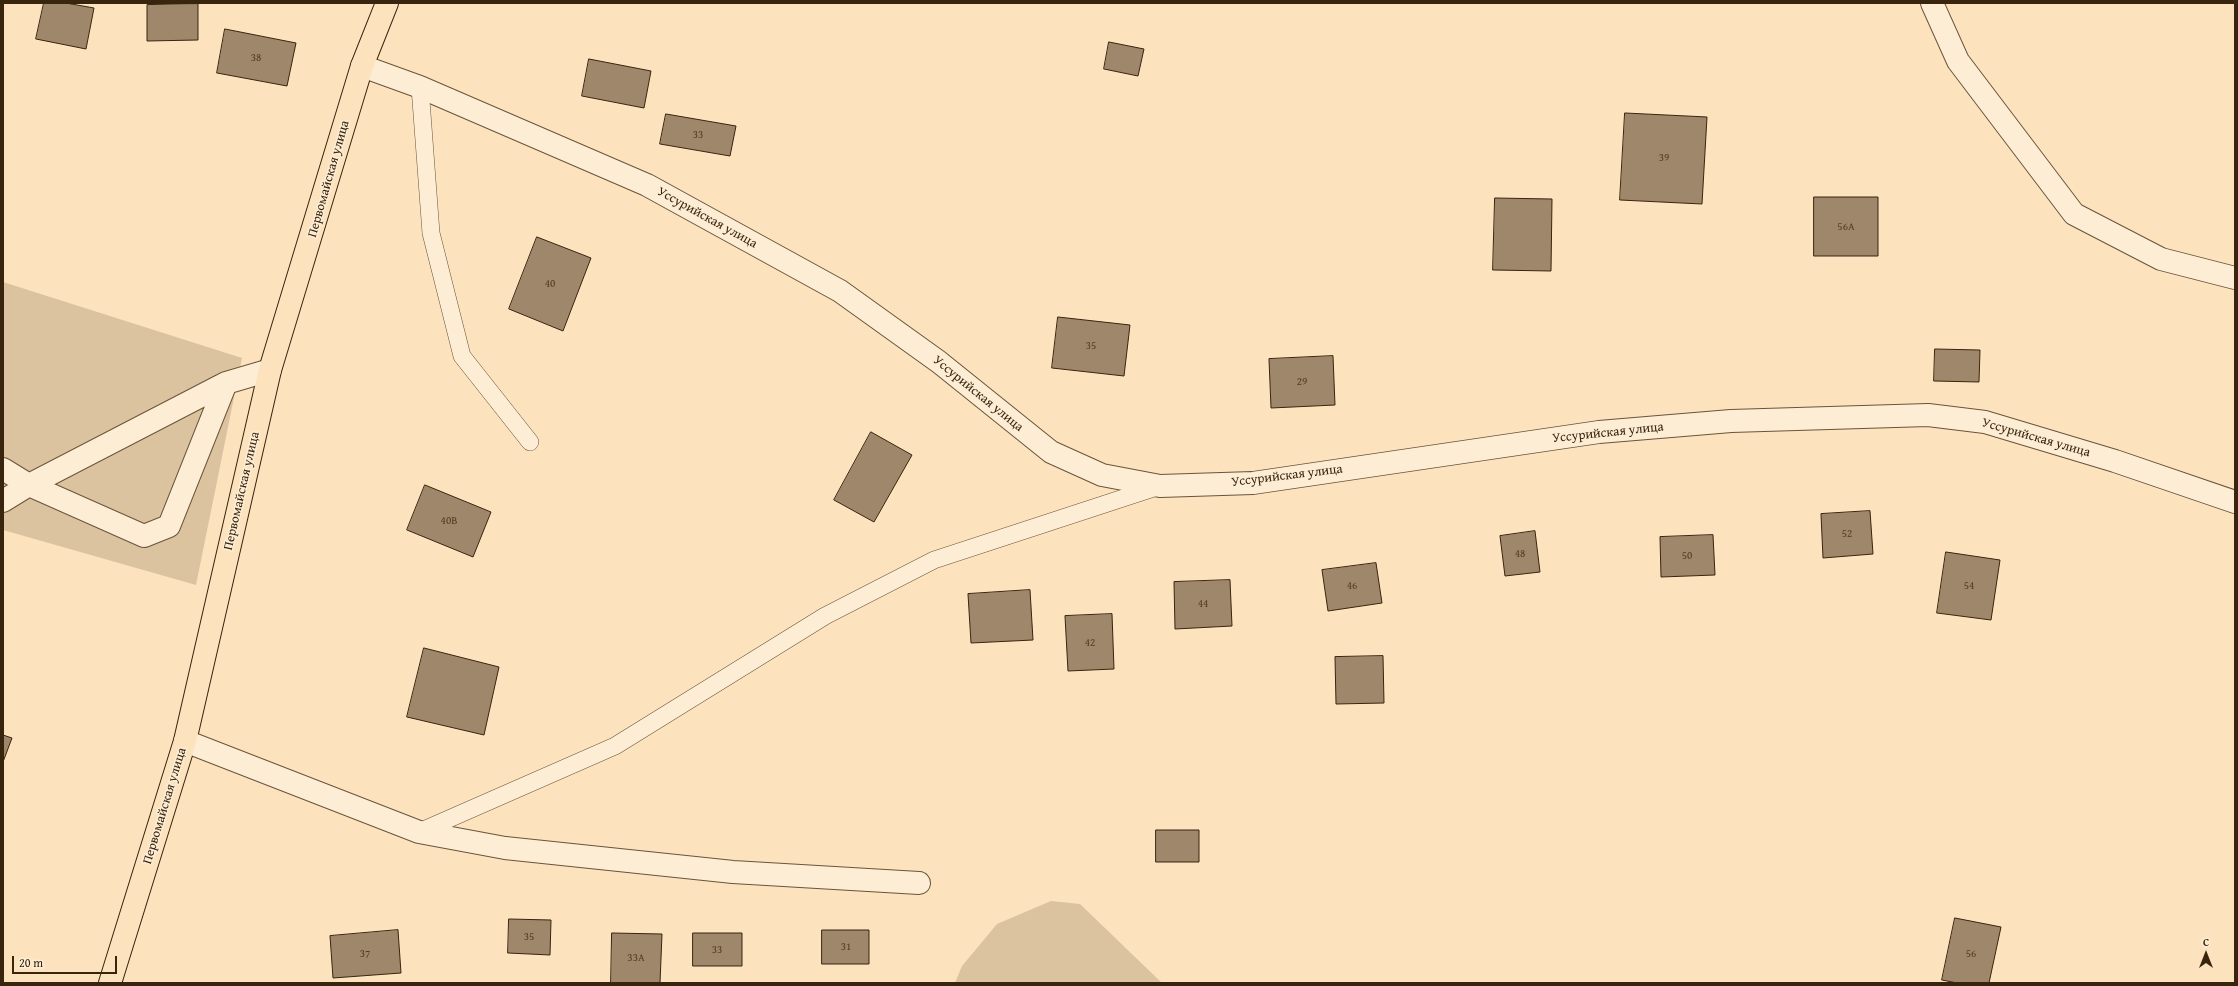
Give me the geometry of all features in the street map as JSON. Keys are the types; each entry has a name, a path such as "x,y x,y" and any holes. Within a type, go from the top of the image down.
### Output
{"main road":[{"name":"Первомайская улица","path":"110,983 185,741 270,370 362,66 387,3"}],"street":[{"path":"1932,3 1958,61 2074,214 2161,259 2235,278"},
{"name":"Уссурийская улица","path":"362,66 420,87 647,185 840,291 939,362 1051,452 1102,475 1160,486 1252,483 1599,432 1731,421 1928,415 1985,422 2115,461 2235,502"},
{"path":"3,501 29,485 226,383 270,370"},
{"path":"3,469 29,485 144,536 168,526 226,383"},
{"path":"185,741 419,832 505,848 717,870 919,883"}],"lane":[{"path":"420,87 431,233 462,356 530,442"},
{"path":"419,832 615,746 825,616 934,560 1160,486"}],"shaded area":[{"path":"3,282 242,358 196,585 3,530"},
{"path":"1051,901 1080,904 1162,983 955,983 962,966 997,924"}],"building":[{"path":"44,3 66,3 94,8 86,49 36,39"},
{"path":"198,4 198,40 147,41 147,5"},
{"path":"225,29 296,43 287,86 217,73"},
{"path":"1109,42 1144,49 1138,76 1104,69"},
{"path":"589,59 651,71 644,108 582,96"},
{"path":"1625,113 1707,117 1702,204 1620,200"},
{"path":"666,114 736,126 730,156 660,144"},
{"path":"1814,197 1878,197 1878,256 1814,256"},
{"path":"1495,198 1552,199 1551,271 1493,270"},
{"path":"537,237 591,258 563,331 509,309"},
{"path":"1058,317 1130,325 1124,376 1052,368"},
{"path":"1935,349 1980,350 1979,382 1934,381"},
{"path":"1333,356 1335,405 1271,408 1269,359"},
{"path":"871,432 912,455 874,522 834,500"},
{"path":"425,485 491,512 473,557 407,530"},
{"path":"1870,511 1873,554 1823,558 1821,514"},
{"path":"1535,531 1540,572 1505,576 1500,536"},
{"path":"1713,535 1715,575 1661,577 1660,537"},
{"path":"1946,552 2000,560 1991,620 1937,613"},
{"path":"1376,563 1382,603 1328,611 1322,570"},
{"path":"1230,580 1232,626 1175,629 1174,582"},
{"path":"1030,590 1033,640 971,643 968,594"},
{"path":"1112,614 1114,669 1068,671 1065,616"},
{"path":"424,648 499,667 484,735 407,717"},
{"path":"1383,656 1384,703 1336,704 1335,657"},
{"path":"3,735 12,738 3,762"},
{"path":"1156,830 1199,830 1199,862 1156,862"},
{"path":"1955,918 2001,927 1989,983 1957,983 1942,980"},
{"path":"509,919 551,920 550,955 508,953"},
{"path":"398,930 401,973 333,978 330,936"},
{"path":"822,930 869,930 869,964 822,964"},
{"path":"612,933 662,934 660,983 611,983"},
{"path":"693,933 742,933 742,966 693,966"}]}
